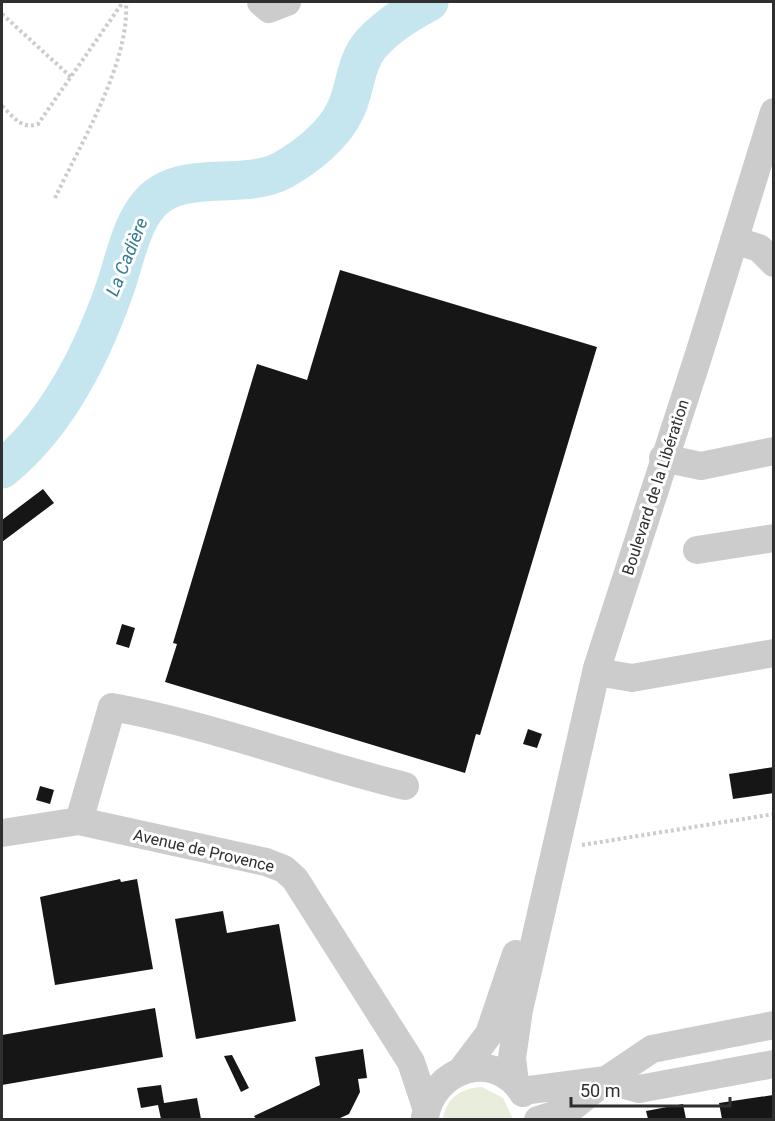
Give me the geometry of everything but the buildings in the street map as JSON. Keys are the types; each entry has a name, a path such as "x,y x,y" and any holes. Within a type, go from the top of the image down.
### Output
{"street":[{"path":"261,2 269,9 287,2"},
{"name":"Boulevard de la Libération","path":"532,1119 529,1106 519,1087 512,1058 519,1010 597,668 774,112"},
{"path":"734,240 759,248 774,263"},
{"path":"663,458 701,466 774,451"},
{"path":"697,550 774,538"},
{"path":"597,668 609,675 632,678 774,653"},
{"path":"79,821 112,707 150,714 341,770 405,786"},
{"name":"Avenue de Provence","path":"2,833 79,821 266,862 284,869 296,879 411,1062 425,1116"},
{"name":"Boulevard de la Libération","path":"425,1116 434,1091 454,1074 489,1034 527,919 551,865"},
{"path":"538,1119 569,1110 606,1080 652,1049 774,1025"},
{"path":"411,1062 454,1074 490,1070 519,1087 606,1080 639,1089 774,1064"}],"path":[{"path":"2,106 21,124 29,127 38,124 125,2"},
{"path":"55,198 118,62 127,16 125,2"},
{"path":"2,14 71,77"},
{"path":"558,838 575,844 596,845 774,814"}],"green space":[{"path":"482,1087 503,1098 513,1119 443,1119 451,1100 467,1089"}],"waterway":[{"name":"La Cadière","path":"2,469 39,432 70,388 105,316 132,233 150,203 164,192 179,186 267,176 301,159 327,137 340,120 349,103 361,60 371,44 398,20 429,2"}]}
